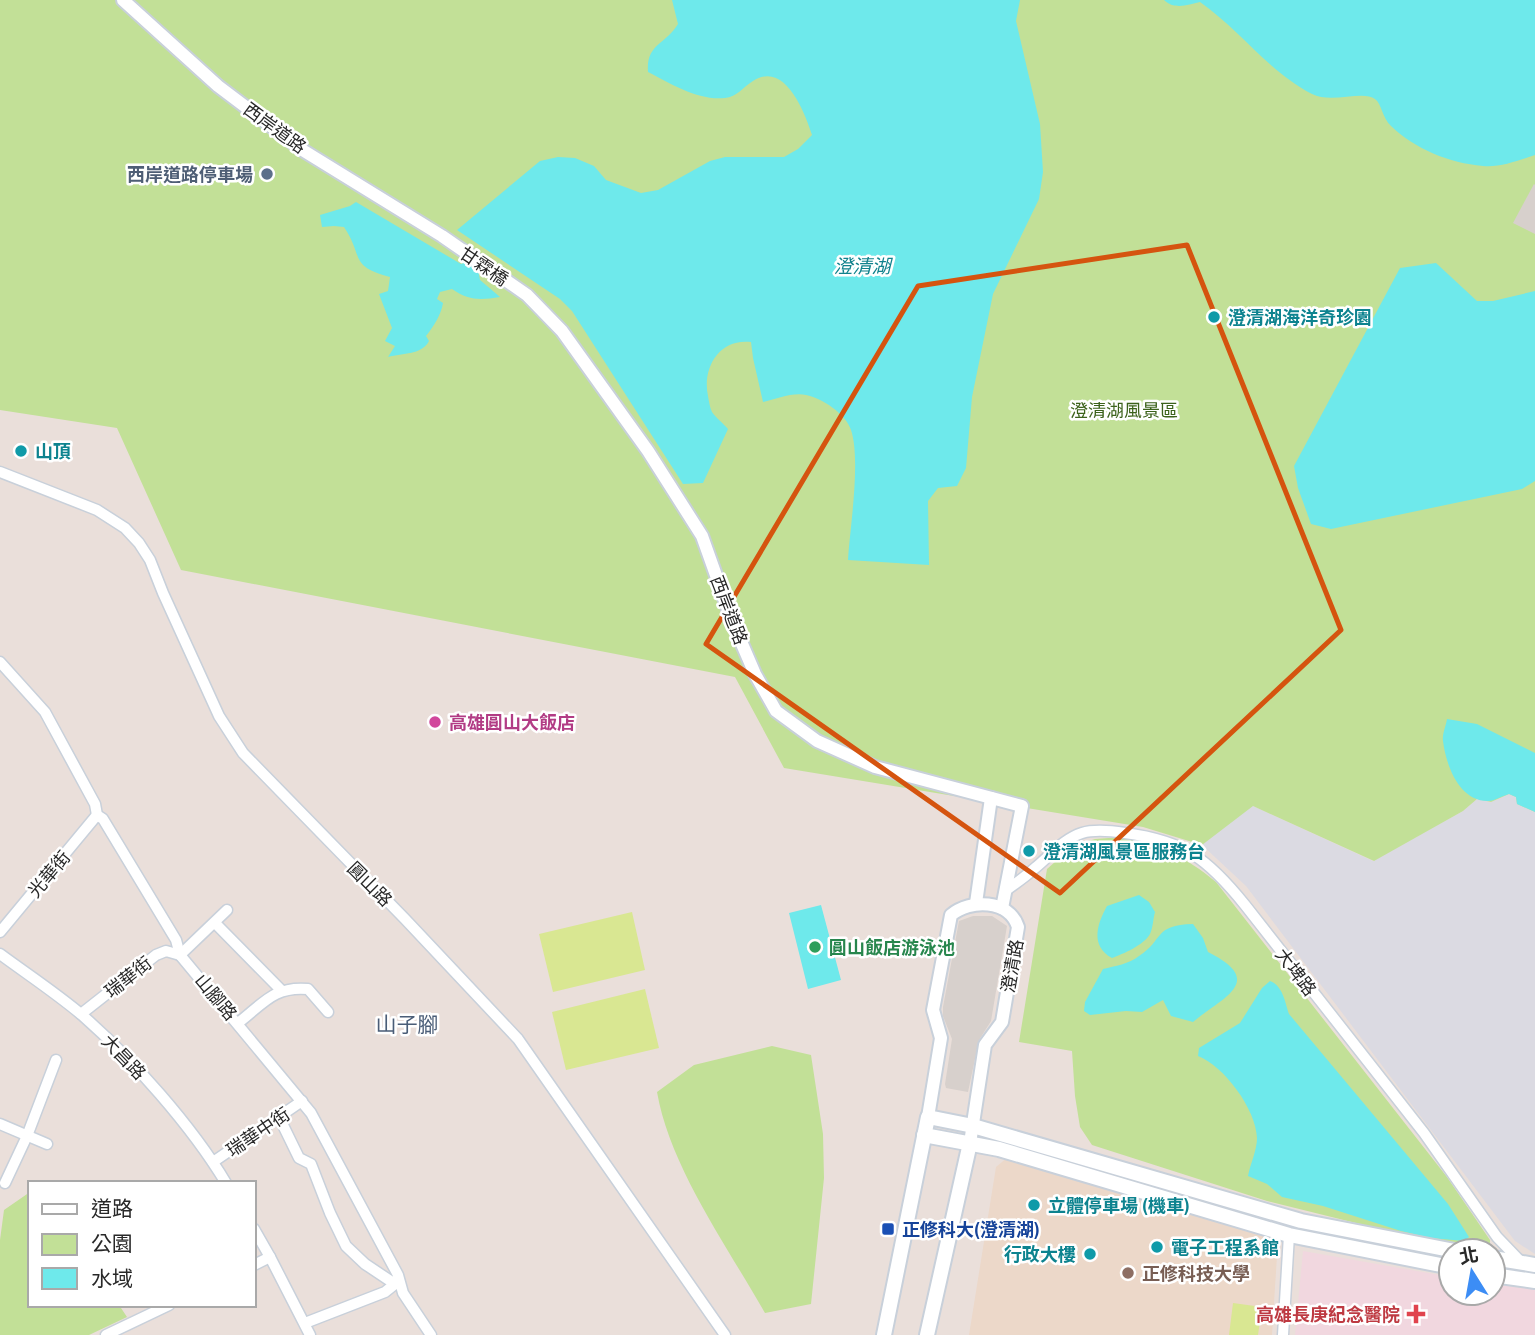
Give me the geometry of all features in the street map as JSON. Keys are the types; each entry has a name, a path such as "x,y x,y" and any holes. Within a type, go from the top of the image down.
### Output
{"main road":[{"path":"884,1335 928,1117 973,1126 1301,1221 1437,1247"},
{"path":"924,1135 999,1149 1289,1235 1437,1264"},
{"name":"澄清路","path":"927,1335 970,1143"},
{"name":"大埤路","path":"1507,1260 1529,1264"},
{"path":"1507,1277 1535,1281"}],"street":[{"name":"西岸道路","path":"123,0 218,86 304,151 442,236"},
{"name":"甘霖橋","path":"442,236 527,295"},
{"name":"西岸道路","path":"527,295 562,331 604,387 702,536 733,623 755,674 776,711 817,741 875,767 1022,806 1005,891"},
{"name":"圓山路","path":"0,472 97,510 125,528 139,543 150,560 219,716 243,753 519,1039 725,1335"},
{"name":"山腳路","path":"0,662 45,712 96,804 97,815 109,828 176,940 180,955 311,1113 403,1293 431,1335"},
{"path":"976,903 991,798"},
{"name":"光華街","path":"0,932 97,815"},
{"name":"大埤路","path":"1005,891 1035,869 1058,847 1082,833 1109,830 1143,835 1176,844 1200,858 1222,876 1424,1133 1497,1237 1529,1264"},
{"path":"928,1117 941,1038 933,1010 951,915 960,908 976,903 1002,908 1005,891"},
{"name":"澄清路","path":"970,1143 985,1045 1002,1022 1018,927 1016,918 1002,908"},
{"path":"180,955 227,910"},
{"path":"215,923 281,990"},
{"name":"瑞華街","path":"81,1014 156,955 166,951 180,955"},
{"name":"大昌路","path":"0,954 81,1014 157,1092 213,1162 225,1181"},
{"path":"238,1023 281,990 309,989 328,1012"},
{"path":"5,1183 27,1136 56,1060"},
{"name":"瑞華中街","path":"213,1162 302,1101"},
{"path":"279,1117 299,1158 311,1164 346,1246 365,1264 397,1280 385,1292 305,1323"},
{"path":"0,1124 47,1144"},
{"path":"256,1232 310,1335"},
{"path":"1283,1335 1289,1235"},
{"path":"256,1264 270,1257"},
{"path":"106,1335 165,1307"}],"highlighted area":[{"path":"1187,245 1341,630 1060,893 706,644 918,286"}],"shaded area":[{"path":"1535,185 1535,234 1513,223"},
{"path":"1509,794 1535,812 1535,1254 1515,1241 1246,886 1202,845 1253,806 1373,861 1463,811 1477,799 1491,802"},
{"path":"973,916 992,916 1007,926 991,1021 979,1040 968,1092 946,1088 952,1039 943,1016 943,1007 959,921"},
{"name":"正修科技大學","path":"1008,1157 1278,1240 1272,1335 969,1335 996,1167"},
{"name":"高雄長庚紀念醫院","path":"1303,1251 1437,1275 1437,1307 1507,1307 1507,1286 1535,1287 1535,1335 1295,1335"}],"green space":[{"name":"澄清湖風景區","path":"0,0 1535,0 1535,812 1517,804 1516,797 1509,794 1491,802 1477,799 1463,811 1374,861 1253,806 1202,845 1143,827 784,768 735,677 181,570 117,428 0,410"},
{"path":"1122,837 1149,845 1193,865 1216,882 1447,1177 1488,1237 1437,1237 1437,1243 1267,1201 1092,1145 1080,1127 1072,1051 1019,1042 1047,869 1073,846 1095,839"},
{"path":"632,912 645,970 553,992 539,934"},
{"path":"645,989 659,1048 566,1070 552,1012"},
{"path":"772,1046 811,1055 823,1134 824,1178 811,1304 765,1313 687,1177 674,1149 657,1092 694,1065"},
{"path":"28,1193 28,1307 120,1307 127,1317 89,1335 0,1335 0,1240 4,1210"},
{"path":"1233,1303 1262,1307 1258,1335 1229,1335"}],"water":[{"name":"澄清湖","path":"672,0 1020,0 1016,21 1040,124 1043,172 1039,199 993,294 972,397 966,468 957,486 938,488 928,501 929,565 848,560 855,476 851,430 839,413 826,403 806,395 796,394 763,402 751,342 730,345 715,357 707,385 710,407 728,429 703,483 683,484 572,311 560,299 457,230 540,161 558,157 575,158 594,166 606,180 641,193 658,190 710,161 725,157 784,157 798,149 812,135 792,92 775,77 764,76 733,96 715,98 685,91 648,72 653,50 678,24"},
{"path":"1164,0 1535,0 1535,155 1489,166 1458,162 1433,154 1411,142 1391,126 1375,99 1363,96 1328,98 1312,94 1282,74 1200,2 1177,6"},
{"path":"356,202 461,264 466,262 478,270 480,280 500,297 475,299 452,289 440,292 437,299 443,303 442,307 426,336 429,341 426,346 417,351 388,357 395,346 385,341 392,328 379,294 388,291 390,277 362,264 344,227 322,227 320,215"},
{"path":"1436,263 1477,301 1493,301 1535,291 1535,481 1522,489 1331,529 1311,524 1298,488 1294,466 1400,268"},
{"path":"1447,719 1477,724 1535,753 1535,812 1517,804 1516,797 1509,794 1489,801 1479,800 1462,789 1451,771 1445,751 1443,738"},
{"path":"1139,895 1149,902 1155,912 1150,934 1127,952 1112,958 1105,953 1098,941 1098,927 1103,913 1107,906"},
{"name":"圓山飯店游泳池","path":"821,905 841,980 808,989 789,913"},
{"path":"1193,924 1203,938 1208,952 1235,972 1237,981 1226,997 1193,1022 1171,1016 1163,1000 1142,1012 1090,1015 1084,1011 1085,1002 1103,969 1135,959 1171,927"},
{"path":"1270,981 1281,990 1289,1014 1448,1204 1469,1237 1437,1239 1401,1231 1323,1206 1282,1197 1267,1184 1248,1176 1257,1138 1251,1114 1228,1079 1208,1061 1198,1056 1199,1048 1240,1023 1262,988"}],"place":[{"name":"西岸道路停車場","path":"267,174"},
{"name":"澄清湖海洋奇珍園","path":"1214,317"},
{"name":"山頂","path":"21,451"},
{"name":"高雄圓山大飯店","path":"435,722"},
{"name":"澄清湖風景區服務台","path":"1029,851"},
{"name":"圓山飯店游泳池","path":"815,947"},
{"name":"立體停車場 (機車)","path":"1034,1205"},
{"name":"正修科大(澄清湖)","path":"888,1229"},
{"name":"電子工程系館","path":"1157,1247"},
{"name":"行政大樓","path":"1090,1254"},
{"name":"正修科技大學","path":"1128,1273"},
{"name":"高雄長庚紀念醫院","path":"1416,1314"}],"district":[{"name":"山子腳","path":"407,1024"}]}
